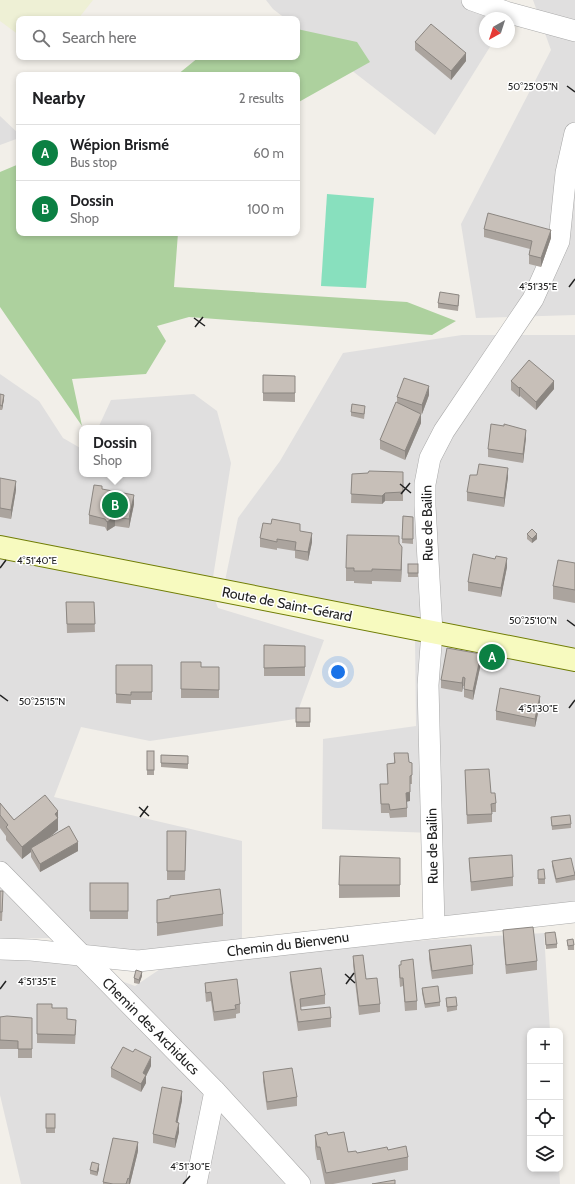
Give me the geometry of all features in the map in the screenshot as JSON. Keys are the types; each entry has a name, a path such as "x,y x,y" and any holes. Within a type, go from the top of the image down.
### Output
{"main road":[{"name":"Route de Saint-Gérard","path":"0,547 575,660"}],"street":[{"path":"472,0 506,12 575,31"},
{"name":"Rue de Bailin","path":"434,927 428,685 432,632 424,506 425,484 430,458 444,431 534,299 559,241 566,173 575,132"},
{"name":"Chemin des Archiducs","path":"0,872 216,1091 300,1184"},
{"name":"Chemin du Bienvenu","path":"0,949 80,954 138,961 575,912"},
{"path":"196,1184 216,1091"}],"shaded area":[{"path":"266,0 490,0 497,12 479,12 479,48 489,48 435,135 300,30 300,16 282,16 273,9"},
{"path":"533,0 575,0 575,315 476,318 461,224 551,50"},
{"path":"0,116 16,131 16,139 0,145"},
{"path":"462,335 575,335 575,907 445,923 433,833 322,829 323,739 416,726 415,637 221,600 238,518 280,461 343,353"},
{"path":"0,374 39,401 63,438 79,447 79,477 151,477 151,425 99,425 111,400 194,394 217,411 231,463 211,590 218,608 324,640 295,719 150,741 81,727 54,797 242,841 242,943 116,969 49,938 0,939"},
{"path":"544,933 550,1028 527,1028 527,1172 559,1172 560,1184 21,1184 0,1095 0,957 64,960 135,986 172,961 429,940"}],"green space":[{"path":"0,0 93,0 80,16 16,16 16,33 0,21"},
{"path":"300,30 357,42 370,62 300,101 300,72 181,72 195,60 300,60"},
{"path":"16,165 16,236 178,236 174,287 407,302 456,321 432,335 189,317 157,326 166,341 146,374 72,379 81,425 0,307 0,172"},
{"path":"327,194 374,198 366,288 321,286"}],"building":[{"path":"431,24 466,53 451,71 415,42"},
{"path":"488,213 551,230 541,258 529,255 532,241 484,229"},
{"path":"440,292 459,295 458,306 438,303"},
{"path":"529,360 554,381 536,402 511,381"},
{"path":"263,375 295,376 295,393 263,393"},
{"path":"404,378 429,386 422,405 397,397"},
{"path":"0,394 4,395 2,406 0,405"},
{"path":"396,402 421,414 405,451 380,440"},
{"path":"352,404 365,406 364,414 351,412"},
{"path":"491,424 504,426 504,424 526,430 523,454 488,449"},
{"path":"479,464 508,468 504,498 467,492 470,475 477,475"},
{"path":"369,471 403,472 403,492 385,493 382,496 351,494 352,474 368,473"},
{"path":"0,478 16,481 11,510 0,508"},
{"path":"94,485 102,486 102,489 134,495 129,519 115,517 107,522 105,519 89,515"},
{"path":"403,516 413,517 413,539 402,539"},
{"path":"272,519 300,524 300,531 312,533 308,552 295,550 296,542 277,539 277,542 260,538 263,523 271,524"},
{"path":"532,529 537,534 532,539 527,534"},
{"path":"347,535 399,536 399,543 402,547 401,570 372,569 372,571 354,571 354,568 346,568"},
{"path":"473,554 495,559 496,556 507,558 501,588 468,582"},
{"path":"558,560 575,563 575,590 553,586"},
{"path":"408,564 418,564 418,573 408,573"},
{"path":"66,602 94,602 95,624 67,624"},
{"path":"264,645 305,646 305,667 264,668"},
{"path":"447,648 481,654 473,691 464,689 465,678 463,677 462,683 441,680"},
{"path":"181,662 201,662 201,667 219,667 219,690 181,689"},
{"path":"116,665 152,665 152,692 131,692 131,695 116,694"},
{"path":"500,688 540,696 535,719 496,711"},
{"path":"296,708 310,708 310,722 296,722"},
{"path":"147,751 154,751 154,770 147,770"},
{"path":"394,753 408,753 409,762 412,763 412,775 410,776 410,792 406,793 407,808 390,810 389,804 381,804 380,784 388,784 387,764 395,763"},
{"path":"161,755 188,756 188,764 161,763"},
{"path":"489,769 491,793 495,793 496,803 491,804 492,814 467,815 465,770"},
{"path":"45,795 58,811 55,814 58,818 22,847 6,827 8,825 0,815 0,803 14,820"},
{"path":"570,815 571,824 552,826 551,817"},
{"path":"69,826 78,842 40,864 31,848"},
{"path":"167,831 186,831 185,871 167,871"},
{"path":"512,855 513,877 471,882 469,858"},
{"path":"340,856 400,858 400,885 339,885"},
{"path":"571,858 575,875 556,879 552,861"},
{"path":"544,869 545,879 538,879 538,870"},
{"path":"90,883 128,883 128,911 90,911"},
{"path":"220,889 223,914 157,923 157,900 170,898 170,896"},
{"path":"0,891 3,891 2,912 0,912"},
{"path":"533,927 537,961 506,965 503,930"},
{"path":"555,932 557,944 546,945 545,933"},
{"path":"573,939 574,945 568,946 567,940"},
{"path":"471,945 473,965 432,971 429,950"},
{"path":"363,955 366,979 377,978 380,1004 359,1006 353,956"},
{"path":"413,959 417,1001 405,1002 403,978 400,978 399,965 401,965 401,961"},
{"path":"321,968 325,995 300,999 301,1010 330,1007 331,1018 298,1022 290,972"},
{"path":"136,970 142,972 139,980 134,978"},
{"path":"237,979 240,1004 235,1005 236,1009 214,1012 211,992 206,993 205,983"},
{"path":"438,986 440,1002 425,1004 422,988"},
{"path":"456,997 457,1006 447,1007 446,998"},
{"path":"37,1004 52,1004 52,1008 67,1008 67,1019 76,1020 75,1035 37,1034"},
{"path":"7,1016 32,1018 32,1049 18,1049 18,1041 0,1040 0,1017"},
{"path":"123,1047 133,1052 135,1049 151,1057 143,1073 146,1075 141,1084 111,1068"},
{"path":"292,1068 297,1097 267,1102 263,1072"},
{"path":"162,1087 182,1091 176,1122 179,1123 175,1139 153,1134"},
{"path":"46,1114 55,1114 55,1128 46,1128"},
{"path":"327,1132 328,1135 344,1132 348,1152 356,1151 357,1153 387,1147 388,1150 406,1146 408,1157 326,1173 320,1147 317,1147 315,1135"},
{"path":"113,1138 138,1142 129,1179 128,1178 126,1184 103,1182"},
{"path":"92,1162 99,1164 97,1172 90,1170"},
{"path":"395,1180 395,1184 372,1184"}],"place":[{"name":"Dossin","path":"115,505"},
{"name":"Wépion Brismé","path":"492,657"}]}
